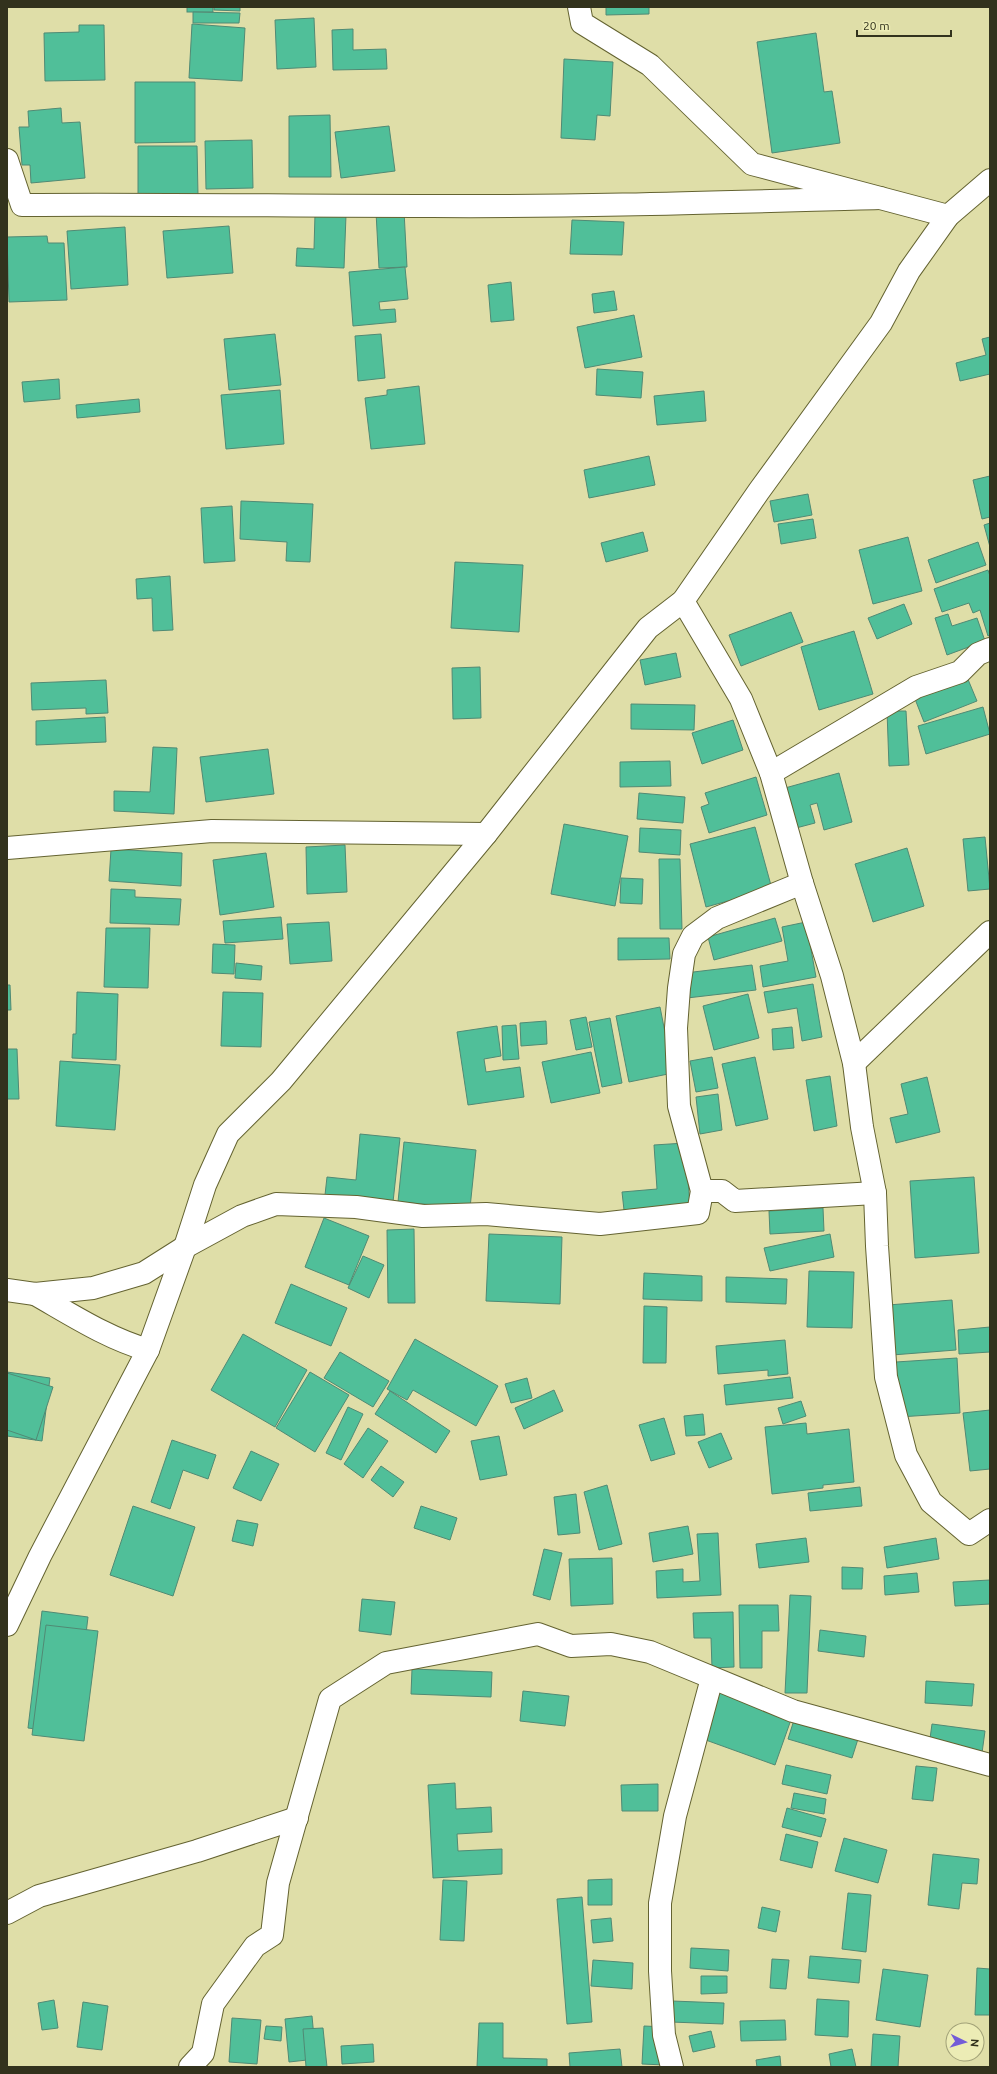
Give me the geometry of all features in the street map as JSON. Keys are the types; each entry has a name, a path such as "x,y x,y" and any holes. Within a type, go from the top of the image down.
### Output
{"street":[{"path":"579,7 582,23 650,65 752,164 948,216"},
{"path":"7,160 22,205 187,204 433,206 724,202 880,198"},
{"path":"7,1625 40,1556 148,1350 185,1247 204,1185 228,1134 281,1081 486,834 648,628 683,601 759,491 881,323 909,271 948,216 990,180"},
{"path":"683,601 741,699 771,773 802,883 832,976 854,1063 862,1127 875,1193 886,1377 906,1455 931,1502 969,1534 990,1520"},
{"path":"771,773 916,687 960,672 978,654 990,649"},
{"path":"7,848 212,831 486,834"},
{"path":"7,1290 35,1294 93,1288 144,1273 185,1247 242,1216 276,1204 356,1207 423,1216 486,1214 600,1224 698,1213 702,1191 679,1106 676,1028 679,988 684,954 694,936 718,918 802,883"},
{"path":"854,1063 990,932"},
{"path":"702,1191 722,1191 735,1201 875,1193"},
{"path":"35,1294 95,1329 125,1344 148,1350"},
{"path":"190,2067 203,2053 213,2004 255,1946 272,1935 278,1883 330,1699 386,1663 538,1634 571,1646 611,1644 650,1652 807,1715 990,1765"},
{"path":"672,2067 664,2035 660,1971 660,1903 675,1816 712,1678"},
{"path":"7,1913 39,1896 197,1851 297,1818"},
{"path":"7,1897 39,1896"}],"building":[{"path":"187,7 213,7 213,12 187,12"},
{"path":"214,7 240,7 240,11 214,10"},
{"path":"606,7 649,7 649,14 606,15"},
{"path":"193,12 240,13 239,23 193,23"},
{"path":"314,18 316,67 277,69 275,20"},
{"path":"192,24 245,28 242,81 189,78"},
{"path":"79,25 104,25 105,80 45,81 44,33 79,32"},
{"path":"353,29 353,50 386,49 387,69 333,70 332,30"},
{"path":"816,33 824,92 832,91 840,143 772,153 757,42"},
{"path":"564,59 613,62 610,116 597,115 595,140 561,138"},
{"path":"135,82 195,82 195,142 135,143"},
{"path":"61,108 62,123 80,122 85,178 31,183 30,165 22,165 19,127 29,127 28,111"},
{"path":"330,115 331,177 289,177 289,116"},
{"path":"389,126 395,171 341,178 335,132"},
{"path":"252,140 253,188 206,189 205,141"},
{"path":"138,146 197,146 198,195 138,195"},
{"path":"404,211 407,267 379,268 376,212"},
{"path":"315,214 346,215 344,268 296,266 297,248 314,249"},
{"path":"572,220 624,222 622,255 570,254"},
{"path":"229,226 233,273 167,278 163,231"},
{"path":"125,227 128,285 71,289 67,231"},
{"path":"47,236 48,243 64,243 67,300 9,302 7,237"},
{"path":"405,267 408,299 379,302 380,310 395,309 396,322 353,326 349,272"},
{"path":"511,282 514,320 491,322 488,285"},
{"path":"614,291 617,310 594,313 592,294"},
{"path":"634,315 642,357 585,368 577,327"},
{"path":"275,334 281,385 229,390 224,339"},
{"path":"381,334 385,378 358,381 355,336"},
{"path":"990,337 990,374 960,381 956,363 986,355 982,339"},
{"path":"597,369 643,372 641,398 596,395"},
{"path":"59,379 60,399 24,402 22,382"},
{"path":"419,386 425,444 371,449 365,398 387,395 387,390"},
{"path":"280,390 284,444 226,449 221,395"},
{"path":"704,391 706,421 657,425 654,396"},
{"path":"139,399 140,412 77,418 76,405"},
{"path":"649,456 655,485 589,498 584,470"},
{"path":"990,476 990,517 982,519 973,480"},
{"path":"808,494 812,515 774,522 770,501"},
{"path":"241,501 313,504 310,562 286,561 287,542 240,539"},
{"path":"232,506 235,561 204,563 201,508"},
{"path":"813,519 816,538 781,544 778,524"},
{"path":"990,523 990,547 984,525"},
{"path":"643,532 648,551 606,562 601,543"},
{"path":"908,537 922,591 873,604 859,550"},
{"path":"978,542 986,565 936,583 928,560"},
{"path":"455,562 523,565 519,632 451,628"},
{"path":"988,570 990,576 990,635 988,636 980,610 973,613 969,603 942,612 934,589"},
{"path":"170,576 173,630 153,631 152,598 137,599 136,579"},
{"path":"904,604 912,624 877,639 868,618"},
{"path":"791,612 803,642 741,666 729,635"},
{"path":"948,614 952,626 977,618 985,641 947,655 935,618"},
{"path":"854,631 873,694 819,710 801,647"},
{"path":"676,653 681,677 645,685 640,660"},
{"path":"480,667 481,718 453,719 452,668"},
{"path":"967,677 977,701 924,722 915,699"},
{"path":"106,680 108,713 86,714 86,708 32,710 31,683"},
{"path":"631,704 695,705 694,730 631,729"},
{"path":"983,707 990,734 926,754 918,726"},
{"path":"887,711 906,711 909,765 889,766"},
{"path":"105,717 106,742 36,745 36,721"},
{"path":"733,720 743,750 702,764 692,733"},
{"path":"153,747 177,748 174,814 114,811 114,791 150,792"},
{"path":"268,749 274,794 206,802 200,757"},
{"path":"670,761 671,786 620,787 620,762"},
{"path":"839,773 852,822 824,830 817,803 810,805 815,823 796,828 785,788"},
{"path":"756,777 767,815 709,833 701,807 709,804 705,793"},
{"path":"639,793 685,797 683,823 637,819"},
{"path":"564,824 628,836 615,906 551,894"},
{"path":"755,827 772,889 706,907 690,844"},
{"path":"640,828 681,830 680,855 639,852"},
{"path":"985,837 990,889 968,891 963,839"},
{"path":"345,845 347,892 307,894 306,847"},
{"path":"907,848 924,906 873,922 855,864"},
{"path":"111,849 182,853 181,886 109,881"},
{"path":"266,853 274,907 220,915 213,860"},
{"path":"659,859 680,859 682,929 660,929"},
{"path":"621,878 643,879 642,904 620,903"},
{"path":"111,889 135,890 135,897 181,899 179,925 110,923"},
{"path":"281,917 283,939 225,943 223,921"},
{"path":"775,918 782,941 714,960 708,937"},
{"path":"329,922 332,961 290,964 287,924"},
{"path":"806,922 816,977 763,987 760,966 788,961 782,927"},
{"path":"106,928 150,928 148,988 104,987"},
{"path":"618,938 669,938 670,959 618,960"},
{"path":"213,944 235,945 234,974 212,973"},
{"path":"236,963 262,966 261,980 235,978"},
{"path":"752,965 756,990 687,998 685,973"},
{"path":"813,984 822,1037 802,1041 797,1008 768,1013 764,992"},
{"path":"7,985 10,985 11,1010 7,1010"},
{"path":"77,992 118,994 116,1060 72,1058 73,1034 76,1034"},
{"path":"223,992 263,993 261,1047 221,1046"},
{"path":"748,994 759,1038 714,1050 703,1006"},
{"path":"660,1007 673,1073 629,1082 616,1016"},
{"path":"586,1017 592,1047 576,1050 570,1020"},
{"path":"610,1018 622,1083 602,1087 589,1022"},
{"path":"546,1021 547,1044 521,1046 520,1023"},
{"path":"516,1025 519,1059 503,1060 502,1026"},
{"path":"497,1026 501,1056 484,1059 486,1072 520,1067 524,1097 468,1105 457,1032"},
{"path":"792,1027 794,1048 773,1050 772,1029"},
{"path":"7,1049 17,1049 19,1099 7,1099"},
{"path":"591,1052 600,1093 551,1103 542,1062"},
{"path":"712,1057 718,1088 696,1092 690,1061"},
{"path":"755,1057 768,1119 736,1126 722,1064"},
{"path":"60,1061 120,1065 115,1130 56,1126"},
{"path":"830,1076 837,1126 814,1131 806,1080"},
{"path":"927,1077 940,1132 896,1143 890,1118 908,1114 901,1084"},
{"path":"718,1094 722,1130 700,1134 696,1097"},
{"path":"360,1134 400,1138 393,1202 325,1195 327,1177 356,1180"},
{"path":"404,1142 476,1150 470,1208 398,1202"},
{"path":"685,1143 690,1205 624,1210 622,1192 657,1189 654,1145"},
{"path":"974,1177 979,1253 915,1258 910,1181"},
{"path":"823,1208 824,1231 770,1234 769,1211"},
{"path":"324,1218 369,1236 349,1285 305,1267"},
{"path":"414,1229 415,1303 388,1303 387,1230"},
{"path":"489,1234 562,1237 560,1304 486,1301"},
{"path":"830,1234 834,1257 770,1271 764,1248"},
{"path":"363,1256 384,1265 369,1298 348,1288"},
{"path":"809,1271 854,1272 852,1328 807,1327"},
{"path":"644,1273 702,1276 702,1301 643,1299"},
{"path":"726,1277 787,1279 786,1304 726,1302"},
{"path":"291,1284 347,1308 331,1346 275,1323"},
{"path":"952,1300 956,1350 892,1355 888,1305"},
{"path":"644,1306 667,1307 666,1363 643,1363"},
{"path":"990,1327 990,1352 959,1354 958,1330"},
{"path":"243,1334 307,1370 275,1427 211,1390"},
{"path":"415,1339 498,1386 476,1426 413,1390 407,1400 387,1389"},
{"path":"785,1340 788,1374 768,1376 768,1370 718,1374 716,1346"},
{"path":"340,1352 389,1381 373,1407 324,1378"},
{"path":"957,1358 960,1413 899,1417 896,1362"},
{"path":"7,1372 50,1378 42,1441 7,1436"},
{"path":"310,1372 349,1395 315,1452 276,1428"},
{"path":"7,1373 53,1387 36,1440 7,1430"},
{"path":"790,1377 793,1398 726,1405 724,1385"},
{"path":"527,1378 532,1398 511,1403 505,1384"},
{"path":"554,1390 563,1411 524,1429 515,1408"},
{"path":"390,1391 450,1431 436,1453 375,1414"},
{"path":"801,1401 806,1416 783,1424 778,1408"},
{"path":"348,1407 363,1414 341,1460 326,1453"},
{"path":"990,1410 990,1469 970,1471 963,1413"},
{"path":"703,1414 705,1435 686,1436 684,1416"},
{"path":"664,1418 675,1454 651,1461 639,1425"},
{"path":"806,1423 807,1434 849,1429 854,1482 823,1485 823,1488 772,1494 765,1427"},
{"path":"368,1428 388,1441 363,1478 344,1464"},
{"path":"721,1433 732,1459 709,1468 698,1442"},
{"path":"499,1436 507,1475 480,1480 471,1441"},
{"path":"172,1440 216,1455 208,1479 183,1470 170,1509 151,1502"},
{"path":"251,1451 279,1464 261,1501 233,1488"},
{"path":"381,1466 404,1482 393,1497 371,1480"},
{"path":"607,1485 622,1544 599,1550 584,1492"},
{"path":"860,1487 862,1506 810,1511 808,1493"},
{"path":"576,1494 580,1533 558,1535 554,1497"},
{"path":"133,1506 195,1527 173,1596 110,1575"},
{"path":"421,1506 457,1518 450,1540 414,1528"},
{"path":"237,1520 258,1524 253,1546 232,1541"},
{"path":"688,1526 693,1554 653,1562 649,1533"},
{"path":"718,1533 721,1595 657,1598 656,1571 683,1569 683,1582 700,1581 697,1534"},
{"path":"806,1538 809,1562 759,1568 756,1544"},
{"path":"936,1538 939,1559 887,1568 884,1547"},
{"path":"544,1549 562,1553 550,1600 533,1595"},
{"path":"612,1558 613,1604 571,1606 569,1559"},
{"path":"842,1567 863,1568 862,1589 842,1589"},
{"path":"917,1573 919,1592 885,1595 884,1576"},
{"path":"990,1580 990,1604 955,1606 953,1582"},
{"path":"790,1595 811,1596 807,1693 785,1693"},
{"path":"362,1599 395,1602 391,1635 359,1631"},
{"path":"739,1605 778,1605 779,1631 762,1631 762,1668 740,1668"},
{"path":"42,1611 88,1617 74,1734 28,1728"},
{"path":"733,1612 734,1667 712,1668 711,1638 694,1638 693,1613"},
{"path":"46,1625 98,1631 84,1741 32,1735"},
{"path":"820,1630 866,1636 864,1657 818,1651"},
{"path":"412,1669 492,1672 491,1697 411,1694"},
{"path":"926,1681 974,1684 972,1706 925,1703"},
{"path":"721,1688 793,1714 775,1765 703,1739"},
{"path":"523,1691 569,1696 565,1726 520,1721"},
{"path":"794,1720 858,1739 852,1758 788,1739"},
{"path":"932,1724 985,1731 982,1753 929,1746"},
{"path":"786,1765 831,1775 827,1794 782,1784"},
{"path":"916,1766 937,1768 933,1801 912,1799"},
{"path":"455,1783 456,1809 491,1807 492,1832 457,1834 458,1851 502,1849 502,1874 433,1878 428,1785"},
{"path":"658,1784 658,1811 622,1811 621,1785"},
{"path":"794,1793 826,1799 824,1814 791,1808"},
{"path":"787,1808 826,1819 821,1837 782,1827"},
{"path":"786,1834 818,1842 812,1868 780,1860"},
{"path":"844,1838 887,1850 878,1883 835,1871"},
{"path":"933,1854 979,1859 977,1884 962,1883 959,1909 928,1905"},
{"path":"612,1879 612,1905 588,1905 588,1880"},
{"path":"443,1880 467,1881 464,1941 440,1940"},
{"path":"848,1893 871,1895 866,1952 842,1949"},
{"path":"582,1897 592,2022 567,2024 557,1899"},
{"path":"762,1907 780,1911 776,1932 758,1928"},
{"path":"611,1918 613,1941 593,1943 591,1920"},
{"path":"691,1948 729,1950 728,1971 690,1968"},
{"path":"810,1956 861,1960 859,1983 808,1978"},
{"path":"772,1959 789,1960 786,1989 770,1988"},
{"path":"593,1960 633,1963 632,1989 591,1986"},
{"path":"977,1968 990,1969 990,2015 975,2015"},
{"path":"883,1969 928,1975 920,2027 876,2020"},
{"path":"701,1976 727,1976 727,1993 701,1994"},
{"path":"817,1999 849,2001 848,2037 815,2035"},
{"path":"54,2000 58,2028 42,2030 38,2003"},
{"path":"672,2001 724,2003 723,2024 671,2022"},
{"path":"83,2002 108,2006 102,2050 77,2047"},
{"path":"312,2016 316,2059 289,2062 285,2019"},
{"path":"232,2018 261,2020 257,2064 229,2062"},
{"path":"785,2020 786,2040 741,2041 740,2021"},
{"path":"479,2023 503,2023 503,2058 547,2059 547,2067 477,2067"},
{"path":"266,2026 282,2027 281,2041 264,2039"},
{"path":"644,2026 666,2027 665,2065 642,2064"},
{"path":"323,2028 327,2067 306,2067 303,2029"},
{"path":"711,2031 715,2047 693,2052 689,2036"},
{"path":"873,2034 900,2036 898,2067 871,2067"},
{"path":"373,2044 374,2062 342,2064 341,2046"},
{"path":"620,2049 622,2067 570,2067 569,2053"},
{"path":"852,2049 856,2067 831,2067 829,2054"},
{"path":"780,2056 781,2067 757,2067 756,2060"}]}
